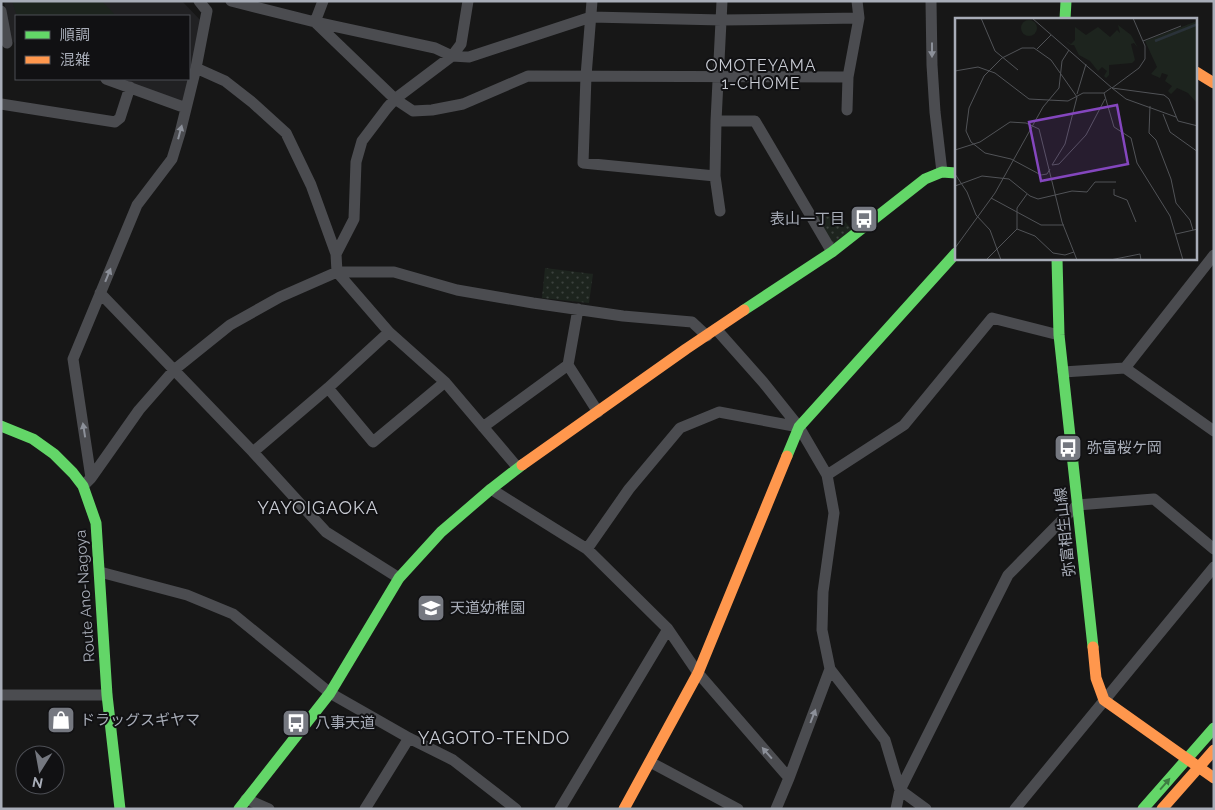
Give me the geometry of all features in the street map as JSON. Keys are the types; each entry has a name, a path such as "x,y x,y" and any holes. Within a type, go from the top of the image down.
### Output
{"street":[{"path":"87,482 73,359 137,205 172,160 196,68 207,11 200,1"},
{"path":"231,1 315,22 435,48 452,56 469,57 591,17 722,20 858,18"},
{"path":"315,22 323,1"},
{"path":"336,254 354,219 356,162 362,140 395,100 452,56 461,44 468,1"},
{"path":"592,1 586,76 583,163 715,176"},
{"path":"720,211 715,176 722,1"},
{"path":"847,110 848,77 858,18 857,1"},
{"path":"931,1 932,74 942,172"},
{"path":"1065,18 1066,1"},
{"path":"1,11 8,43"},
{"path":"315,22 395,100 413,111 432,110 463,104 528,76 848,77"},
{"path":"196,68 225,81 286,133 311,185 336,254 337,272 389,332 445,382 518,468"},
{"path":"1198,73 1214,83"},
{"path":"109,80 186,108"},
{"path":"1,104 115,122 120,118 130,88"},
{"path":"716,121 755,121 832,252"},
{"path":"239,809 330,693 399,578 441,532 518,468 686,349 832,252 925,179 942,172 955,173"},
{"path":"624,809 698,673 799,427 955,254"},
{"path":"1125,368 1214,255"},
{"name":"弥富相生山線","path":"1057,260 1059,335 1077,505 1096,678 1104,700"},
{"path":"87,482 139,410 174,370 230,325 280,298 337,272 394,272 456,290 623,316 692,322 712,332 763,382 799,427 827,475 834,513 823,592 822,630 830,669 885,740 900,790 926,809"},
{"path":"100,293 253,452 326,532 399,578"},
{"path":"578,309 568,365 598,412"},
{"path":"827,475 904,425 992,318 1059,335"},
{"path":"253,452 328,388 389,332"},
{"path":"482,427 568,365"},
{"path":"1063,372 1125,368 1214,431"},
{"path":"328,388 373,442 445,382"},
{"path":"586,550 629,488 680,428 719,412 799,427"},
{"name":"Route Ano-Nagoya","path":"1,426 33,439 87,482 96,523 107,695 120,809"},
{"path":"491,489 586,550 668,629 698,673 789,778"},
{"path":"896,809 900,790 1008,575 1077,505 1154,499 1214,549"},
{"path":"1015,809 1214,567"},
{"path":"100,572 187,595 233,614 330,693 409,738 454,760 516,809"},
{"path":"560,809 668,629"},
{"path":"776,809 830,669"},
{"path":"1,695 107,695"},
{"path":"1104,700 1214,778"},
{"path":"1144,809 1214,728"},
{"path":"364,809 409,738"},
{"path":"1162,809 1214,750"},
{"path":"650,762 738,809"},
{"path":"246,799 269,809"}],"shaded area":[{"path":"4,1 182,1 202,22 190,75 190,15 15,15 15,43 10,39"},
{"path":"12,1 102,1 115,15 17,15"},
{"path":"118,80 189,80 182,103"},
{"path":"815,216 841,217 853,231 833,247"},
{"path":"545,268 593,274 589,303 542,298"}],"traffic: fast":[{"path":"1065,18 1066,1"},
{"path":"744,310 832,252 925,179 942,172 955,173"},
{"path":"787,456 799,427 955,254"},
{"path":"1057,260 1059,335 1093,647"},
{"path":"1,426 33,439 54,454 73,473 83,486 96,523 107,695 120,809"},
{"path":"239,809 330,693 399,578 441,532 522,465"},
{"path":"1143,809 1214,728"}],"traffic: slow":[{"path":"1198,73 1214,83"},
{"path":"522,465 744,310"},
{"path":"624,809 698,673 787,456"},
{"path":"1093,647 1096,678 1104,700 1214,778"},
{"path":"1162,809 1214,750"}],"place":[{"name":"表山一丁目","path":"864,219"},
{"name":"弥富桜ケ岡","path":"1068,448"},
{"name":"天道幼稚園","path":"431,608"},
{"name":"ドラッグスギヤマ","path":"61,720"},
{"name":"八事天道","path":"296,723"}],"district":[{"name":"OMOTEYAMA 1-CHOME","path":"761,74"},
{"name":"YAYOIGAOKA","path":"318,507"},
{"name":"YAGOTO-TENDO","path":"494,737"}]}
